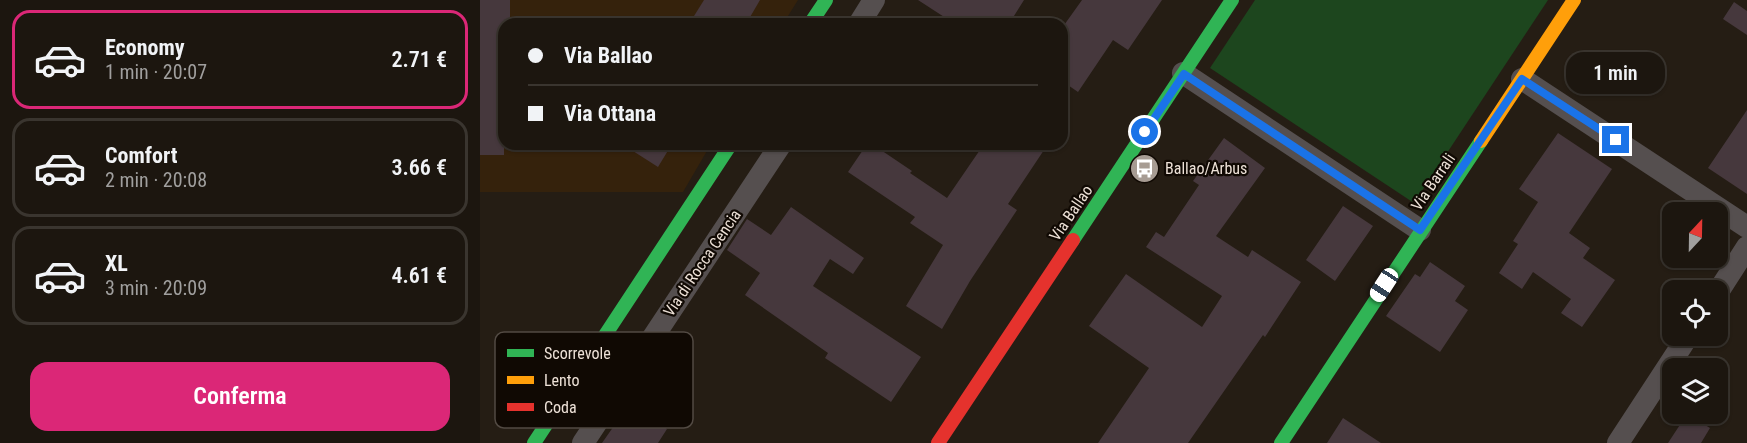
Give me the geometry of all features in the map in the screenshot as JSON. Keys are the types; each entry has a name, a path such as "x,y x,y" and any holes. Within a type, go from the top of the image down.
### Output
{"street":[{"path":"814,18 825,0"},
{"path":"863,18 874,0"},
{"name":"Via Ballao","path":"938,443 1232,0"},
{"name":"Via Barrali","path":"1281,443 1574,0"},
{"path":"1184,74 1420,230"},
{"path":"1522,79 1747,227"},
{"path":"607,332 727,150"},
{"name":"Via di Rocca Cencia","path":"657,332 777,150"},
{"path":"1726,280 1747,247"},
{"path":"1618,443 1681,346"},
{"path":"534,443 544,428"},
{"name":"Via di Rocca Cencia","path":"583,443 593,428"}],"shaded area":[{"path":"480,0 798,0 787,18 498,18 498,150 708,150 683,192 480,192"}],"green space":[{"path":"1255,0 1548,0 1414,203 1210,68"}],"building":[{"path":"480,0 510,0 510,18 498,18 498,150 504,150 504,155 480,155"},
{"path":"704,0 760,0 750,18 693,18"},
{"path":"918,0 1024,0 1013,18 946,18"},
{"path":"1082,0 1162,0 1128,50 1113,40 1078,92 1068,85 1068,20"},
{"path":"1734,2 1747,11 1747,35 1723,19"},
{"path":"1747,110 1747,194 1708,168"},
{"path":"1558,133 1612,169 1569,233 1590,248 1583,258 1615,280 1582,327 1561,313 1571,299 1533,272 1522,289 1499,273 1518,244 1513,241 1538,202 1519,189"},
{"path":"1224,138 1265,168 1216,236 1248,257 1252,250 1301,282 1265,337 1263,335 1188,443 1098,443 1149,368 1089,326 1126,274 1202,327 1222,296 1146,247 1156,232 1164,237 1199,185 1193,181"},
{"path":"631,150 668,150 658,167"},
{"path":"863,150 881,150 947,198 980,150 1044,150 1008,204 1017,210 970,281 942,329 906,306 943,245 910,223 915,217 848,172"},
{"path":"1343,206 1373,226 1335,281 1306,260"},
{"path":"791,207 864,258 853,274 830,259 813,286 921,357 891,402 825,358 828,353 745,295 760,273 727,250 747,219 771,235"},
{"path":"1430,262 1465,286 1455,301 1468,310 1440,352 1386,316 1415,274 1420,277"},
{"path":"1343,418 1381,443 1327,443"},
{"path":"1680,424 1703,424 1710,428 1701,443 1668,443"},
{"path":"612,428 667,429 658,443 602,443"}],"traffic: fast":[{"path":"814,18 826,0"},
{"path":"1073,240 1232,0"},
{"path":"1281,443 1481,141"},
{"path":"607,332 727,150"},
{"path":"534,443 544,428"}],"traffic: slow":[{"path":"1481,141 1574,0"}],"traffic: jam":[{"path":"938,443 1073,240"}],"place":[{"name":"Ballao/Arbus","path":"1144,168"}],"route":[{"path":"1145,132 1184,74 1420,230 1522,79 1616,140"}]}
